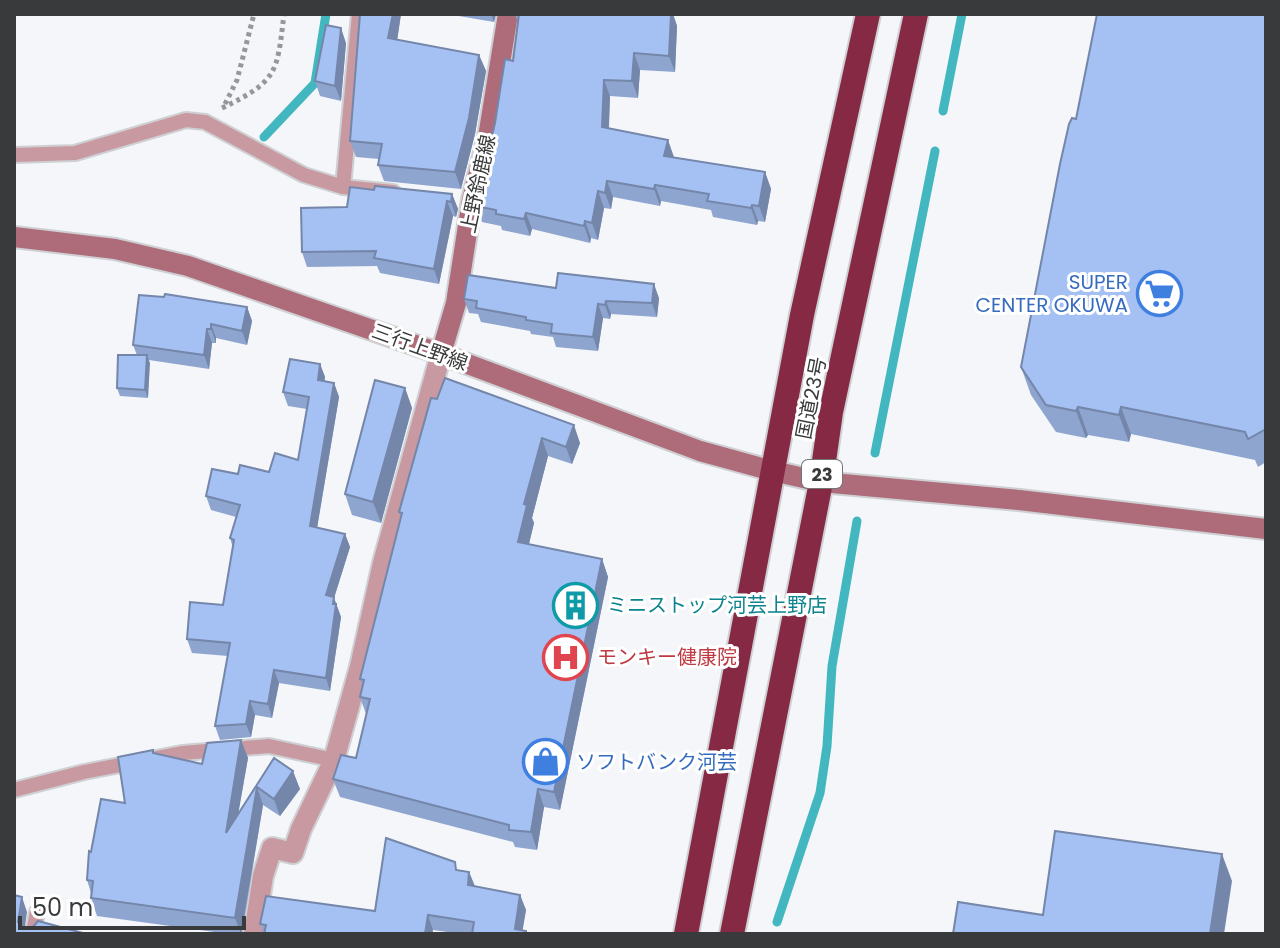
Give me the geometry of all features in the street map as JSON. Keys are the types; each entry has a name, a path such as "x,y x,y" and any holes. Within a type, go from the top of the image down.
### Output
{"highway":[{"name":"国道23号","path":"686,934 802,315 868,14"},
{"name":"国道23号","path":"732,934 821,482 831,412 916,14"}],"main road":[{"name":"上野鈴鹿線","path":"441,354 456,303 465,200 488,137 508,14"},
{"name":"三行上野線","path":"14,237 103,247 188,266 441,354 700,451 773,471 821,482 1019,500 1266,529"}],"street":[{"path":"254,934 263,876 272,848 293,853 334,760 360,667 383,563 441,354"}],"lane":[{"path":"343,187 359,14"},
{"path":"14,155 75,153 186,120 205,122 304,175 343,187 415,194"},
{"path":"14,790 84,772 182,753 269,746 334,760"},
{"path":"33,934 37,912"}],"path":[{"path":"222,108 237,80 254,14"},
{"path":"205,122 222,108 251,95 268,78 278,60 284,14"}],"building":[{"path":"360,14 393,14 388,38 479,55 469,118 455,172 378,165 382,144 350,141"},
{"path":"519,14 671,14 669,56 634,53 632,81 604,80 602,127 668,140 664,156 765,172 759,206 752,205 751,208 707,201 709,194 655,185 654,189 607,181 605,193 598,191 592,223 585,221 584,226 526,213 524,219 496,214 496,210 476,206 495,123 505,59 513,61"},
{"name":"SUPER CENTER OKUWA","path":"1097,14 1266,14 1266,429 1248,439 1245,432 1121,407 1119,415 1046,405 1021,367 1060,164 1069,124 1072,118 1076,119"},
{"path":"326,25 341,28 335,86 315,81"},
{"path":"375,186 452,194 451,202 447,201 434,269 374,258 376,251 302,252 301,208 347,207 350,187 374,190"},
{"path":"558,273 654,284 652,303 606,301 605,305 598,304 593,337 551,333 552,324 476,308 477,301 464,299 468,275 556,288"},
{"path":"165,294 247,307 242,331 211,324 211,329 207,329 204,355 133,345 139,295 164,297"},
{"path":"118,355 147,355 145,390 117,388"},
{"path":"290,359 320,364 318,380 334,383 310,526 345,534 326,595 334,597 333,604 336,604 326,678 274,670 268,704 250,701 246,724 215,726 230,643 187,639 190,602 223,605 234,540 230,538 240,505 206,496 212,469 238,474 240,465 269,472 275,453 298,460 309,397 283,392"},
{"path":"445,378 574,425 566,447 542,438 524,504 527,505 518,542 602,559 554,792 538,789 531,832 509,830 509,825 333,779 341,755 356,758 370,699 360,697 364,680 360,679 402,513 399,512 431,398 437,399"},
{"path":"375,380 405,388 373,502 345,494"},
{"path":"241,740 226,833 274,758 293,771 274,799 257,787 235,918 91,898 93,881 87,880 89,851 101,799 125,803 118,757 153,750 153,753 202,764 207,743"},
{"path":"1055,831 1222,854 1210,934 953,934 958,902 1043,915"},
{"path":"386,838 455,862 456,870 469,872 468,885 520,895 515,929 526,931 526,934 472,934 474,922 428,915 425,934 264,934 266,925 260,924 266,896 375,911"},
{"path":"14,895 22,897 18,922 25,929 32,928 38,921 83,934 14,934"}],"waterway":[{"path":"264,137 315,83 326,14"},
{"path":"943,111 962,14"},
{"path":"875,453 935,151"},
{"path":"777,922 820,793 827,746 832,666 857,521"}],"place":[{"name":"SUPER CENTER OKUWA","path":"1159,293"},
{"name":"ミニストップ河芸上野店","path":"576,605"},
{"name":"モンキー健康院","path":"566,657"},
{"name":"ソフトバンク河芸","path":"545,762"}]}
